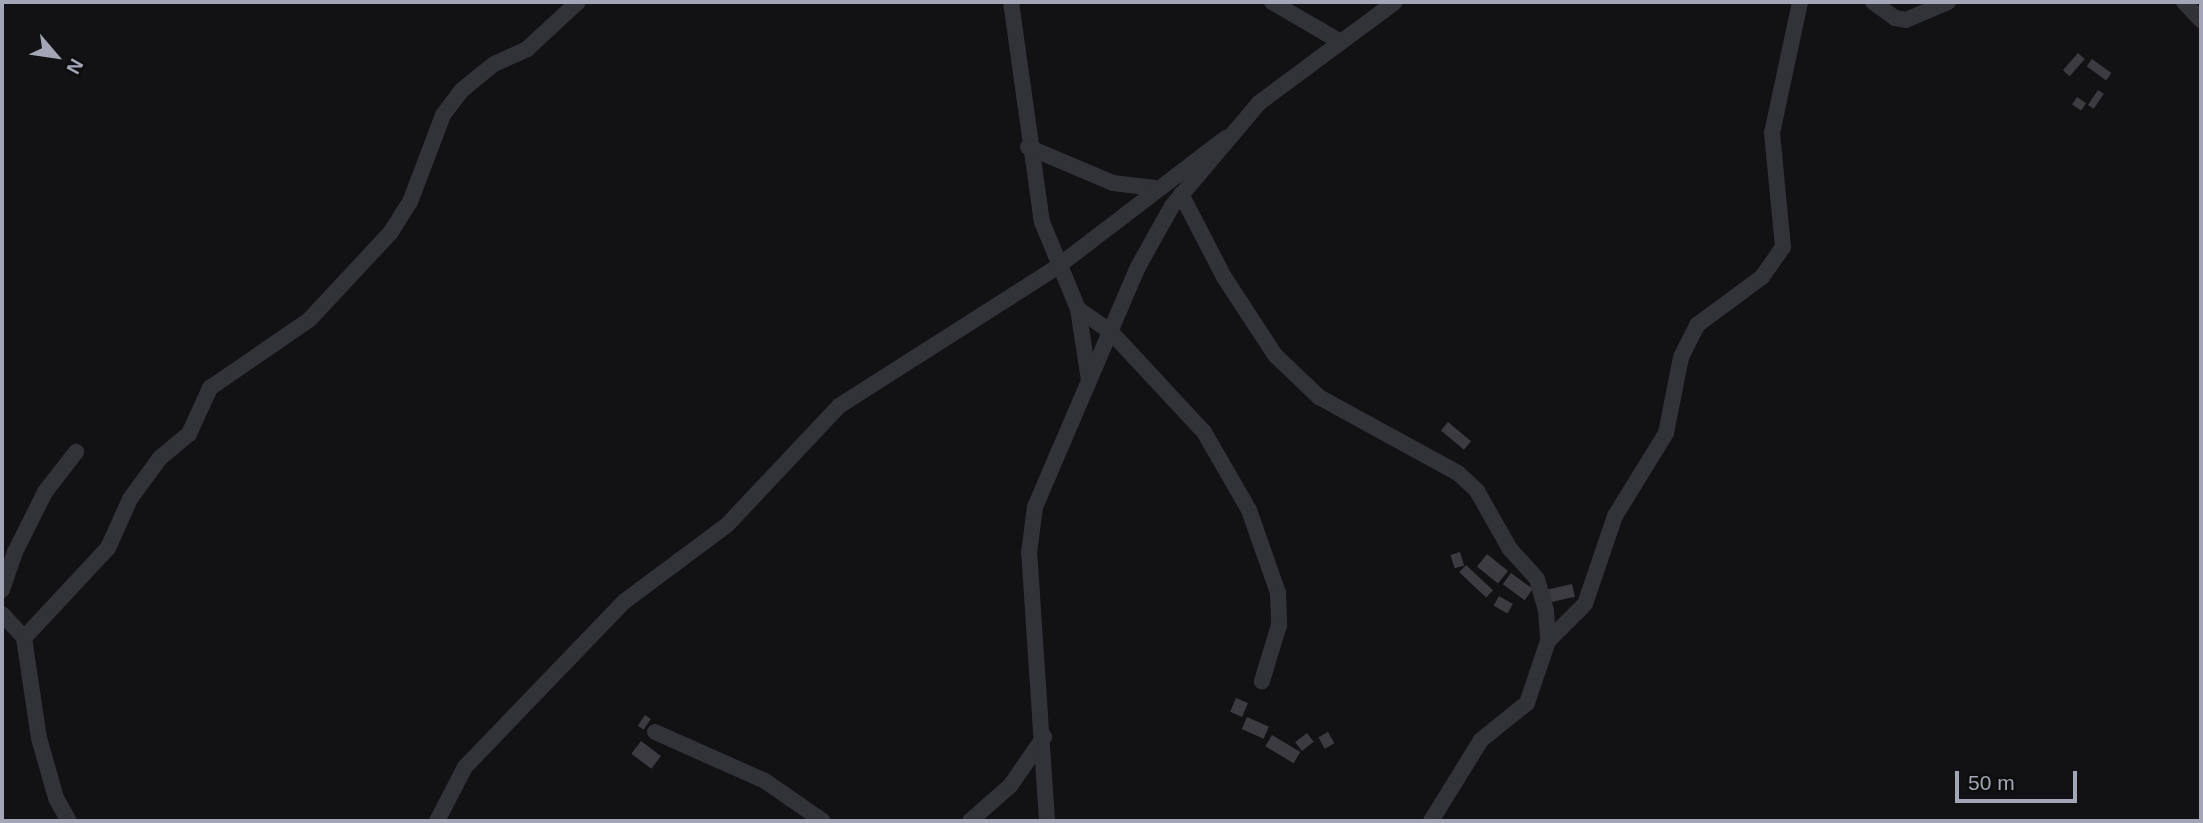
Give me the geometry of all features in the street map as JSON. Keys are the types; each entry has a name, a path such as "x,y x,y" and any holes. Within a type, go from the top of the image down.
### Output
{"street":[{"path":"24,638 108,548 130,499 160,458 189,434 210,388 309,320 391,232 410,201 443,115 462,90 494,64 527,49 578,2"},
{"path":"1010,2 1028,147 1042,222 1057,267 1078,309 1090,386"},
{"path":"1272,2 1339,41"},
{"path":"1047,821 1030,528 1035,507 1090,386 1138,267 1181,194 1226,138 1259,103 1395,2"},
{"path":"1548,641 1585,604 1615,516 1659,449 1690,337 1704,317 1762,277 1786,242 1772,133 1800,2"},
{"path":"1873,2 1895,18 1906,20 1948,2"},
{"path":"2184,2 2201,20"},
{"path":"437,821 465,767 625,601 727,526 839,407 1057,267 1155,188 1226,138"},
{"path":"1028,147 1112,183 1155,188"},
{"path":"1181,194 1224,277 1275,355 1319,397 1458,473 1477,491 1510,549 1537,579 1546,610 1548,641 1527,703 1480,740 1431,821"},
{"path":"1078,309 1111,332 1204,432 1249,510 1278,593 1279,625 1262,681"},
{"path":"2,590 45,492 76,452"},
{"path":"2,614 24,638 39,738 57,799 68,821"},
{"path":"654,732 765,781 823,821"},
{"path":"970,821 1010,786 1044,737"}],"building":[{"path":"2078,53 2085,59 2070,76 2063,70"},
{"path":"2092,59 2111,73 2106,80 2087,66"},
{"path":"2098,90 2104,94 2094,109 2088,105"},
{"path":"2077,97 2086,103 2081,111 2072,104"},
{"path":"1448,422 1471,441 1464,450 1441,430"},
{"path":"1460,552 1464,565 1455,568 1450,555"},
{"path":"1487,554 1508,571 1498,583 1477,566"},
{"path":"1466,565 1493,590 1486,598 1459,572"},
{"path":"1511,573 1533,589 1525,600 1503,584"},
{"path":"1572,584 1575,597 1551,602 1548,590"},
{"path":"1499,596 1513,604 1507,614 1494,606"},
{"path":"1236,698 1248,703 1242,717 1230,712"},
{"path":"645,715 651,719 644,730 638,726"},
{"path":"1247,717 1269,727 1264,739 1242,729"},
{"path":"1328,732 1334,743 1325,749 1318,737"},
{"path":"1307,733 1314,742 1302,751 1295,742"},
{"path":"1272,735 1300,752 1294,763 1265,746"},
{"path":"641,741 661,756 651,769 631,754"}]}
